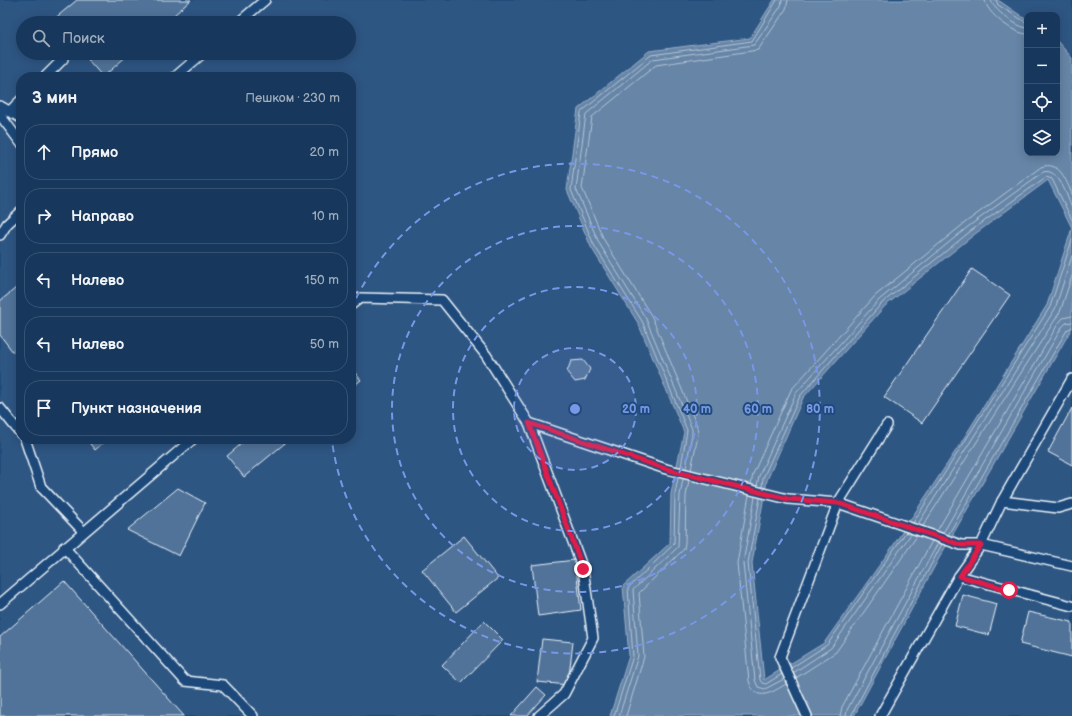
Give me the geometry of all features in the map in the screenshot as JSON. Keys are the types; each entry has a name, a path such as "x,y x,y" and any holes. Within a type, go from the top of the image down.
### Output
{"lane":[{"path":"246,16 265,0"},
{"path":"50,72 62,60"},
{"path":"181,72 195,60"},
{"path":"9,112 16,105"},
{"path":"0,106 16,116"},
{"path":"0,115 16,136"},
{"path":"0,235 7,224 16,216"},
{"path":"356,301 360,298 442,300 486,355 529,423 583,569 593,638 564,694 539,716"},
{"path":"880,716 960,576 981,545 1002,502 1072,379"},
{"path":"0,408 16,428"},
{"path":"529,423 666,469 788,499 838,503 961,545 981,545 1072,566"},
{"path":"807,716 780,657 838,503 887,425"},
{"path":"27,444 41,487 83,531"},
{"path":"0,604 64,547 186,444"},
{"path":"1002,502 1058,508 1072,504"},
{"path":"64,547 185,681 223,685 254,716"},
{"path":"960,576 1072,606"}],"shaded area":[{"path":"0,0 1072,0 1072,716 0,716"}],"water":[{"path":"774,0 998,0 1024,18 1024,156 1060,156 1060,44 1072,58 1072,228 1072,328 938,560 854,716 610,716 629,656 623,586 670,543 671,494 684,432 638,323 591,247 567,190 578,109 649,51 750,38","holes":["1048,180 1072,228 1047,305 957,449 893,546 824,643 764,680 752,563 767,480 803,398 885,306 975,234"]}],"building":[{"path":"77,0 191,0 173,16 58,16"},
{"path":"88,60 122,60 109,72 99,72"},
{"path":"972,269 1010,295 922,423 884,397"},
{"path":"16,288 16,349 13,352 0,335 0,301"},
{"path":"583,360 590,369 585,380 575,382 567,372 571,361"},
{"path":"356,374 361,380 356,384"},
{"path":"1072,408 1072,465 1048,452"},
{"path":"90,444 102,444 95,450"},
{"path":"241,444 284,444 244,477 227,456"},
{"path":"178,488 205,503 179,556 127,530"},
{"path":"464,536 498,578 456,612 422,570"},
{"path":"575,560 581,610 538,616 532,565"},
{"path":"64,581 184,716 0,716 0,637"},
{"path":"963,595 997,604 989,635 955,626"},
{"path":"1028,612 1072,622 1072,657 1020,644"},
{"path":"484,621 503,640 461,683 442,665"},
{"path":"542,639 573,642 568,685 537,682"},
{"path":"537,687 546,695 527,716 511,716"}],"route":[{"path":"583,569 555,489 529,423 666,469 788,499 838,503 961,545 981,545 960,576 1009,590"}]}
